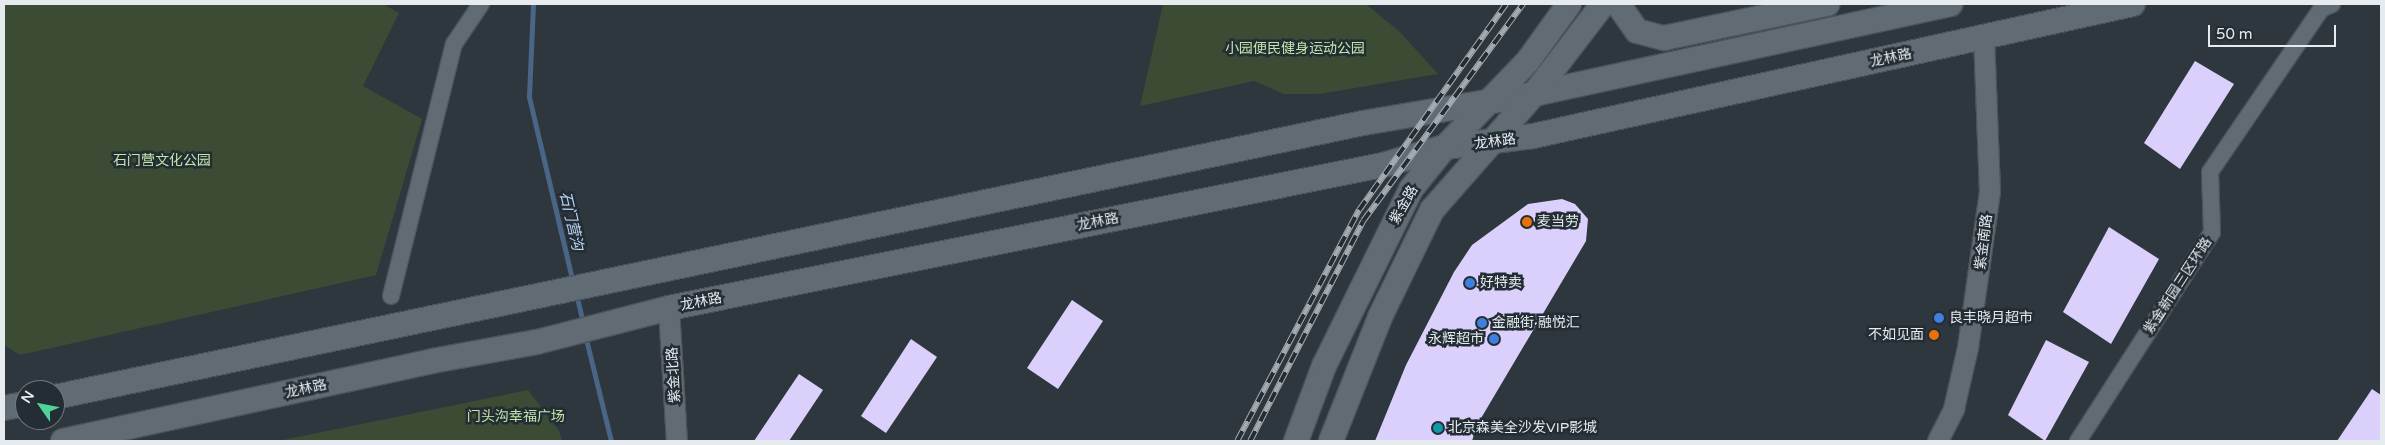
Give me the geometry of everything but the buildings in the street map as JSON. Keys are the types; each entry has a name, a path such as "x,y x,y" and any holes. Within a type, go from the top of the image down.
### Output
{"main road":[{"name":"紫金路","path":"1296,441 1324,366 1404,202 1445,147 1528,60 1569,4"},
{"name":"紫金路","path":"1331,441 1380,317 1432,210 1493,143 1534,94 1603,4"},
{"path":"1618,4 1638,31 1664,38 1827,4"},
{"path":"65,395 1380,119 1534,94 1950,4"},
{"name":"龙林路","path":"63,441 432,361 537,342 614,324 669,308 1383,165 1445,147 1493,143 1984,38 2133,4"}],"street":[{"path":"391,296 454,44 481,4"},
{"name":"紫金新园三区环路","path":"2078,441 2212,232 2210,172 2321,9 2332,4"},
{"name":"紫金南路","path":"1938,441 1954,409 1968,348 1990,192 1984,38"},
{"name":"紫金北路","path":"669,308 677,441"}],"green space":[{"name":"石门营文化公园","path":"4,4 383,4 399,13 363,86 422,119 376,275 20,355 4,345"},
{"name":"小园便民健身运动公园","path":"1163,4 1366,4 1400,32 1438,74 1319,94 1284,94 1254,81 1140,106"},
{"name":"门头沟幸福广场","path":"528,390 559,431 562,441 278,441"}],"waterway":[{"name":"石门营沟","path":"533,4 529,97 573,283"},
{"name":"石门营沟","path":"576,293 583,324"},
{"name":"石门营沟","path":"585,335 611,441"}],"railway":[{"path":"1237,441 1359,210 1506,4"},
{"path":"1250,441 1363,221 1523,4"}],"place":[{"name":"麦当劳","path":"1527,222"},
{"name":"好特卖","path":"1470,283"},
{"name":"良丰晓月超市","path":"1939,318"},
{"name":"金融街·融悦汇","path":"1482,323"},
{"name":"不如见面","path":"1934,335"},
{"name":"永辉超市","path":"1494,339"},
{"name":"北京森美全沙发VIP影城","path":"1438,428"}]}
